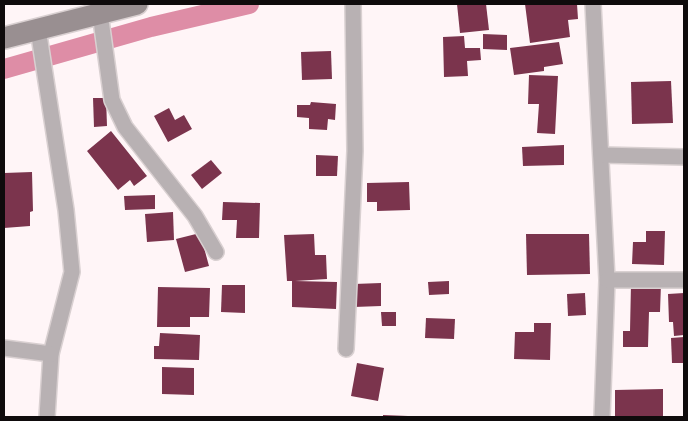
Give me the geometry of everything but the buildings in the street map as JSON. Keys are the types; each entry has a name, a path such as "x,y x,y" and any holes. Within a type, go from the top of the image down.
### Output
{"main road":[{"path":"4,38 39,33 100,13 137,4"}],"street":[{"path":"346,349 354,151 353,4"},
{"path":"593,4 607,280 602,417"},
{"path":"100,13 112,100 125,127 195,216 216,252"},
{"path":"39,33 56,155 66,210 72,272 51,354 47,417"},
{"path":"601,155 684,157"},
{"path":"607,280 684,280"},
{"path":"4,348 51,354"}],"waterway":[{"path":"4,69 151,27 249,4"}]}
